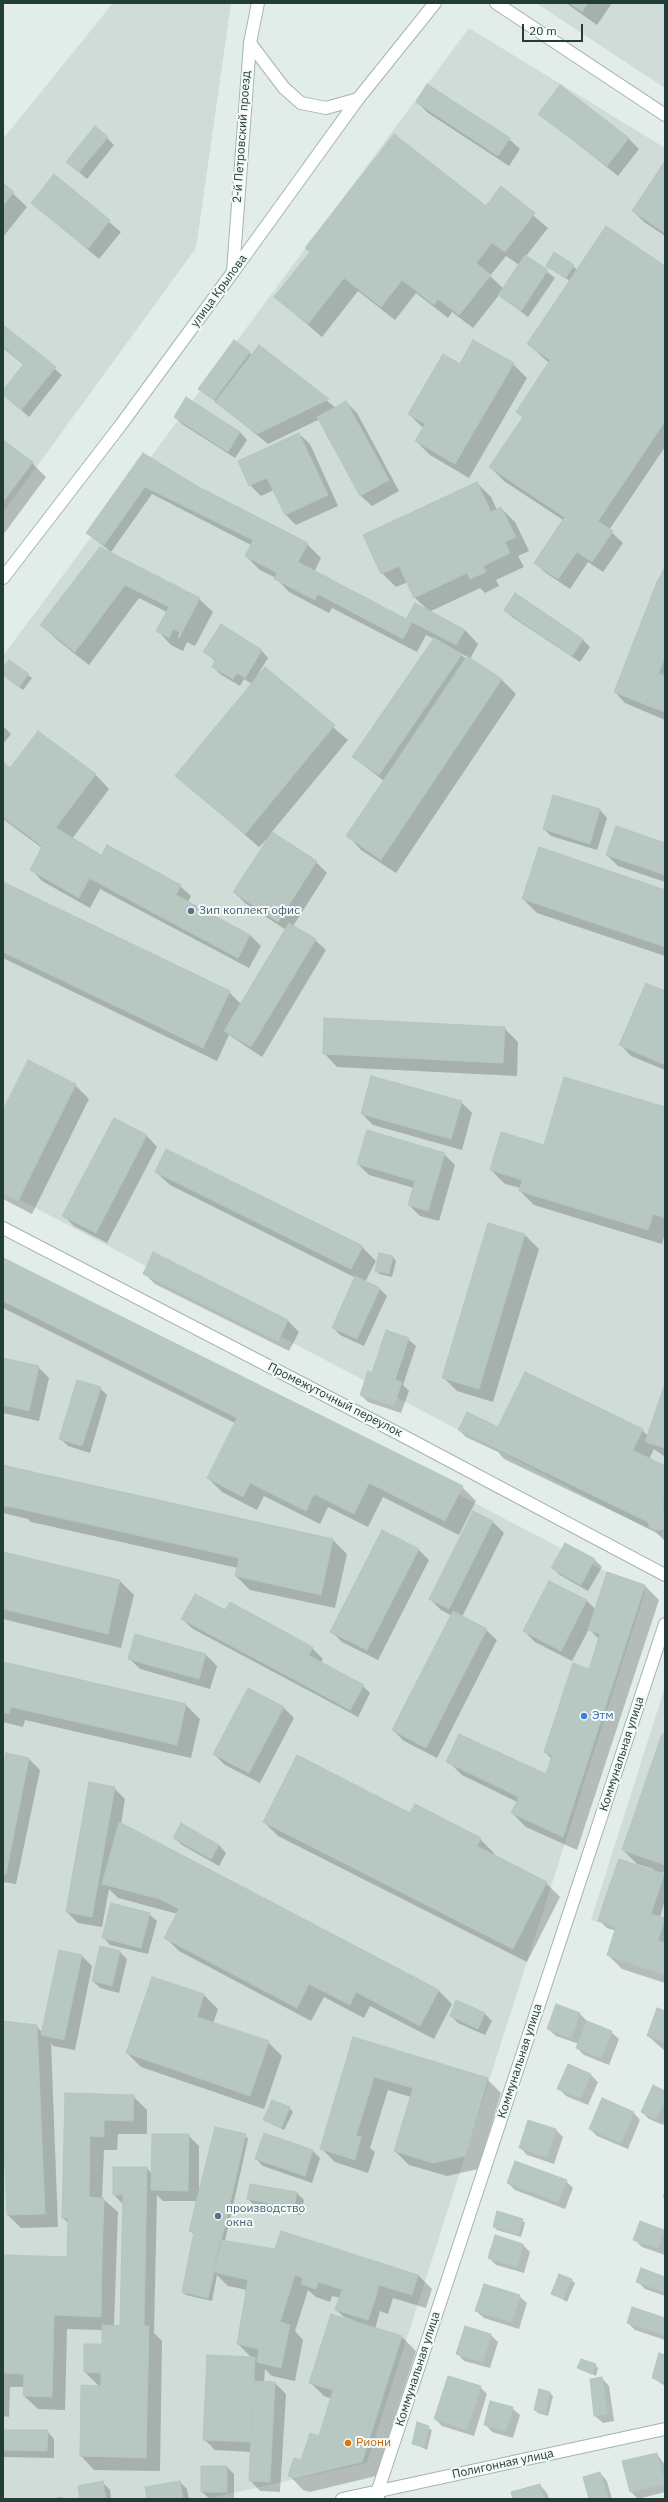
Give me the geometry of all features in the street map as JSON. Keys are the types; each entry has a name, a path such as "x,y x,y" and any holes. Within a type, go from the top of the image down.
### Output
{"street":[{"name":"2-й Петровский проезд","path":"233,272 250,43 258,3"},
{"name":"улица Крылова","path":"3,578 120,426 358,99 435,3"},
{"path":"496,3 665,114"},
{"path":"250,43 284,88 301,103 326,108 358,99"},
{"name":"Промежуточный переулок","path":"3,1228 407,1438 665,1575"},
{"name":"Коммунальная улица","path":"378,2495 665,1624"},
{"name":"Полигонная улица","path":"342,2499 378,2495 665,2429"}],"shaded area":[{"path":"113,3 231,3 196,248 3,513 3,139"},
{"path":"536,3 665,3 665,88"},
{"path":"469,28 665,148 665,1524 661,1536 3,1191 3,656"},
{"path":"3,1257 645,1592 367,2463 206,2499 3,2499"},
{"path":"665,1687 665,1942 591,1920"}],"building":[{"path":"570,3 588,3 582,12"},
{"path":"427,84 510,138 498,156 416,102"},
{"path":"560,85 629,138 607,166 538,114"},
{"path":"95,126 108,137 79,172 66,162"},
{"path":"394,134 486,206 501,186 535,213 505,252 492,243 476,263 491,275 459,315 438,299 434,305 402,280 381,307 344,278 308,324 274,297 310,252 305,248"},
{"path":"665,161 665,233 632,211"},
{"path":"54,174 110,220 88,249 31,203"},
{"path":"3,183 14,192 3,206"},
{"path":"606,226 665,266 665,366 564,517 489,467 523,417 516,412 550,360 527,344"},
{"path":"554,252 574,265 566,278 546,266"},
{"path":"525,255 548,270 521,311 498,295"},
{"path":"3,325 35,350 24,364 3,346"},
{"path":"234,340 250,352 214,400 198,389"},
{"path":"473,340 514,363 455,464 415,441 425,424 408,414 443,354 460,364"},
{"path":"259,345 329,399 257,434 215,402"},
{"path":"35,350 56,367 21,410 3,395 3,390"},
{"path":"665,366 665,380 659,375"},
{"path":"659,375 665,380 665,421 625,481 600,464"},
{"path":"186,397 240,432 228,452 174,417"},
{"path":"346,401 389,480 360,496 317,417"},
{"path":"299,433 328,495 285,515 267,478 249,486 238,461"},
{"path":"3,440 33,462 3,502"},
{"path":"143,453 197,486 308,543 298,562 406,619 415,603 465,630 456,645 412,622 403,639 318,594 315,600 274,579 277,573 245,556 253,540 145,487 128,474"},
{"path":"600,464 625,481 598,521 613,531 592,562 577,552 558,579 534,563"},
{"path":"128,474 145,487 104,545 86,533"},
{"path":"477,482 491,512 501,507 516,537 505,542 510,553 483,566 486,572 470,579 467,573 414,598 399,566 381,574 363,535"},
{"path":"100,547 200,598 181,633 173,629 169,638 156,631 169,607 125,585 75,652 40,625"},
{"path":"665,567 665,585 657,582"},
{"path":"657,582 665,585 665,656 646,705 614,692"},
{"path":"515,593 583,639 572,656 504,610"},
{"path":"221,624 262,650 245,678 237,673 233,679 212,667 216,660 203,652"},
{"path":"434,638 462,654 379,775 352,757"},
{"path":"467,656 502,679 381,860 346,836"},
{"path":"9,660 29,674 19,687 3,675 3,668"},
{"path":"265,667 335,725 245,834 175,776"},
{"path":"658,673 665,676 665,712 646,705"},
{"path":"38,731 96,774 42,846 3,817 3,762 10,768"},
{"path":"553,795 600,809 590,844 543,829"},
{"path":"616,826 665,843 665,875 606,855"},
{"path":"56,828 101,855 79,898 30,870 42,846"},
{"path":"272,832 317,861 278,922 233,892"},
{"path":"107,845 181,885 163,918 89,878"},
{"path":"539,847 665,890 665,947 522,899"},
{"path":"3,882 230,991 203,1048 3,952"},
{"path":"176,895 250,935 238,958 163,918"},
{"path":"289,923 316,939 251,1047 224,1031"},
{"path":"646,983 665,991 665,1065 619,1045"},
{"path":"324,1018 505,1027 503,1063 323,1054"},
{"path":"28,1060 76,1084 18,1201 3,1193 3,1110"},
{"path":"371,1076 462,1101 451,1139 361,1114"},
{"path":"564,1077 665,1107 665,1218 653,1214 648,1230 519,1191 522,1180 490,1170 501,1132 544,1145"},
{"path":"114,1118 147,1135 96,1233 62,1216"},
{"path":"367,1130 445,1153 428,1211 408,1205 415,1181 357,1164"},
{"path":"166,1149 363,1246 351,1269 155,1172"},
{"path":"488,1223 525,1234 479,1389 442,1378"},
{"path":"153,1252 288,1320 278,1341 143,1274"},
{"path":"379,1253 393,1256 389,1274 375,1271"},
{"path":"3,1258 463,1486 445,1521 369,1483 354,1514 314,1494 306,1511 250,1483 243,1497 207,1478 237,1418 3,1301"},
{"path":"355,1276 380,1288 357,1339 332,1328"},
{"path":"386,1330 409,1338 395,1380 372,1373"},
{"path":"3,1358 39,1366 29,1411 3,1405"},
{"path":"368,1371 402,1382 394,1406 360,1395"},
{"path":"525,1372 643,1429 633,1450 665,1466 663,1508 665,1527 662,1530 655,1530 649,1527 648,1522 489,1445"},
{"path":"77,1380 101,1387 82,1446 59,1439"},
{"path":"665,1384 665,1448 645,1442"},
{"path":"467,1412 498,1427 489,1445 458,1430"},
{"path":"3,1465 24,1470 16,1508 3,1506"},
{"path":"24,1470 333,1539 321,1595 235,1576 239,1558 16,1508"},
{"path":"473,1511 493,1521 449,1609 429,1599"},
{"path":"382,1530 419,1549 367,1650 330,1632"},
{"path":"565,1543 595,1559 581,1585 551,1568"},
{"path":"3,1552 120,1580 108,1634 3,1609"},
{"path":"607,1572 645,1585 563,1837 511,1813 519,1797 446,1762 459,1734 546,1774 552,1755 544,1752 573,1663 589,1669 600,1634 588,1630"},
{"path":"549,1581 587,1600 561,1651 523,1631"},
{"path":"195,1594 225,1610 230,1602 313,1647 295,1680 181,1619"},
{"path":"453,1611 487,1629 426,1748 392,1730"},
{"path":"135,1634 206,1654 199,1679 128,1659"},
{"path":"308,1655 364,1685 350,1710 295,1680"},
{"path":"3,1662 186,1704 177,1745 11,1707 9,1714 3,1712"},
{"path":"248,1688 284,1707 249,1773 213,1754"},
{"path":"662,1734 665,1735 665,1865 622,1850"},
{"path":"6,1753 29,1758 6,1874 3,1874 3,1766"},
{"path":"297,1755 410,1813 415,1804 481,1838 477,1846 547,1882 513,1949 263,1822"},
{"path":"89,1782 115,1787 92,1917 66,1912"},
{"path":"119,1822 439,1990 420,2026 356,1992 350,2005 309,1984 297,2008 164,1938 179,1909 160,1899 102,1884"},
{"path":"181,1823 219,1845 211,1859 173,1838"},
{"path":"619,1859 664,1874 653,1908 607,1893"},
{"path":"607,1893 653,1908 651,1914 665,1918 658,1941 598,1921"},
{"path":"111,1903 150,1913 141,1948 102,1938"},
{"path":"616,1927 665,1943 665,1975 607,1955"},
{"path":"100,1946 120,1951 112,1986 92,1981"},
{"path":"59,1950 82,1955 64,2040 41,2035"},
{"path":"152,1977 204,1994 197,2017 269,2041 250,2096 126,2053"},
{"path":"456,2000 485,2013 478,2029 450,2016"},
{"path":"556,2004 580,2013 571,2038 547,2029"},
{"path":"657,2008 665,2011 665,2042 647,2036"},
{"path":"3,2021 37,2025 45,2214 7,2215 3,2125"},
{"path":"587,2021 612,2031 601,2058 576,2048"},
{"path":"353,2037 488,2078 465,2156 433,2163 394,2151 413,2088 374,2077 356,2136 361,2137 355,2160 320,2149"},
{"path":"568,2064 591,2074 581,2098 557,2089"},
{"path":"653,2085 665,2091 665,2099 656,2119 641,2112"},
{"path":"65,2093 134,2095 133,2121 104,2120 104,2137 90,2136 89,2197 104,2198 102,2258 67,2257 68,2218 62,2218"},
{"path":"602,2098 634,2112 621,2143 589,2129"},
{"path":"272,2100 290,2107 281,2128 263,2120"},
{"path":"528,2120 556,2129 547,2157 519,2148"},
{"path":"215,2127 246,2134 208,2298 182,2292 194,2232 189,2231"},
{"path":"264,2133 313,2150 305,2176 255,2159"},
{"path":"152,2134 189,2134 188,2191 151,2190"},
{"path":"515,2161 567,2180 558,2202 507,2183"},
{"path":"113,2167 147,2167 144,2326 120,2325 123,2195 113,2195"},
{"path":"250,2184 297,2192 294,2208 247,2199"},
{"path":"497,2211 523,2219 518,2234 493,2227"},
{"path":"640,2221 664,2230 658,2248 633,2240"},
{"path":"281,2231 418,2275 412,2295 379,2285 375,2300 318,2282 316,2289 301,2284 303,2278 295,2275 280,2322 290,2325 281,2368 257,2362 259,2349 237,2344 248,2280 213,2272 220,2240 275,2249"},
{"path":"495,2235 523,2244 517,2267 488,2258"},
{"path":"3,2255 102,2258 101,2317 54,2315 52,2397 23,2396 24,2374 3,2373"},
{"path":"641,2268 665,2277 665,2292 636,2282"},
{"path":"559,2274 572,2279 563,2299 551,2294"},
{"path":"484,2284 520,2295 512,2322 475,2311"},
{"path":"342,2290 375,2300 368,2320 335,2310"},
{"path":"632,2307 665,2318 665,2335 627,2323"},
{"path":"331,2314 402,2336 362,2462 295,2478 288,2476 294,2458 301,2460 310,2433 319,2436 333,2390 309,2383"},
{"path":"102,2325 149,2326 146,2458 80,2456 81,2385 101,2386 101,2373 84,2372 84,2344 102,2344"},
{"path":"465,2326 491,2334 483,2362 456,2354"},
{"path":"659,2353 665,2355 665,2382 652,2378"},
{"path":"207,2355 255,2357 251,2442 203,2440"},
{"path":"581,2359 596,2364 592,2374 577,2368"},
{"path":"448,2376 481,2386 467,2430 434,2419"},
{"path":"602,2377 607,2414 594,2416 590,2379"},
{"path":"254,2381 275,2382 270,2482 249,2481"},
{"path":"539,2389 550,2392 545,2413 534,2410"},
{"path":"490,2401 513,2407 506,2431 484,2425"},
{"path":"417,2422 429,2426 424,2447 412,2444"},
{"path":"3,2430 48,2430 47,2451 3,2450"},
{"path":"657,2453 665,2484 630,2492 622,2461"},
{"path":"201,2466 227,2466 227,2492 201,2492"},
{"path":"600,2472 608,2498 589,2499 583,2477"},
{"path":"103,2481 106,2499 80,2499 78,2486"},
{"path":"180,2481 183,2498 147,2499 145,2487"},
{"path":"540,2484 544,2499 513,2499 511,2492"}],"place":[{"name":"Зип коплект офис","path":"191,911"},
{"name":"Этм","path":"584,1716"},
{"name":"производство окна","path":"218,2216"},
{"name":"Риони","path":"348,2443"}]}
